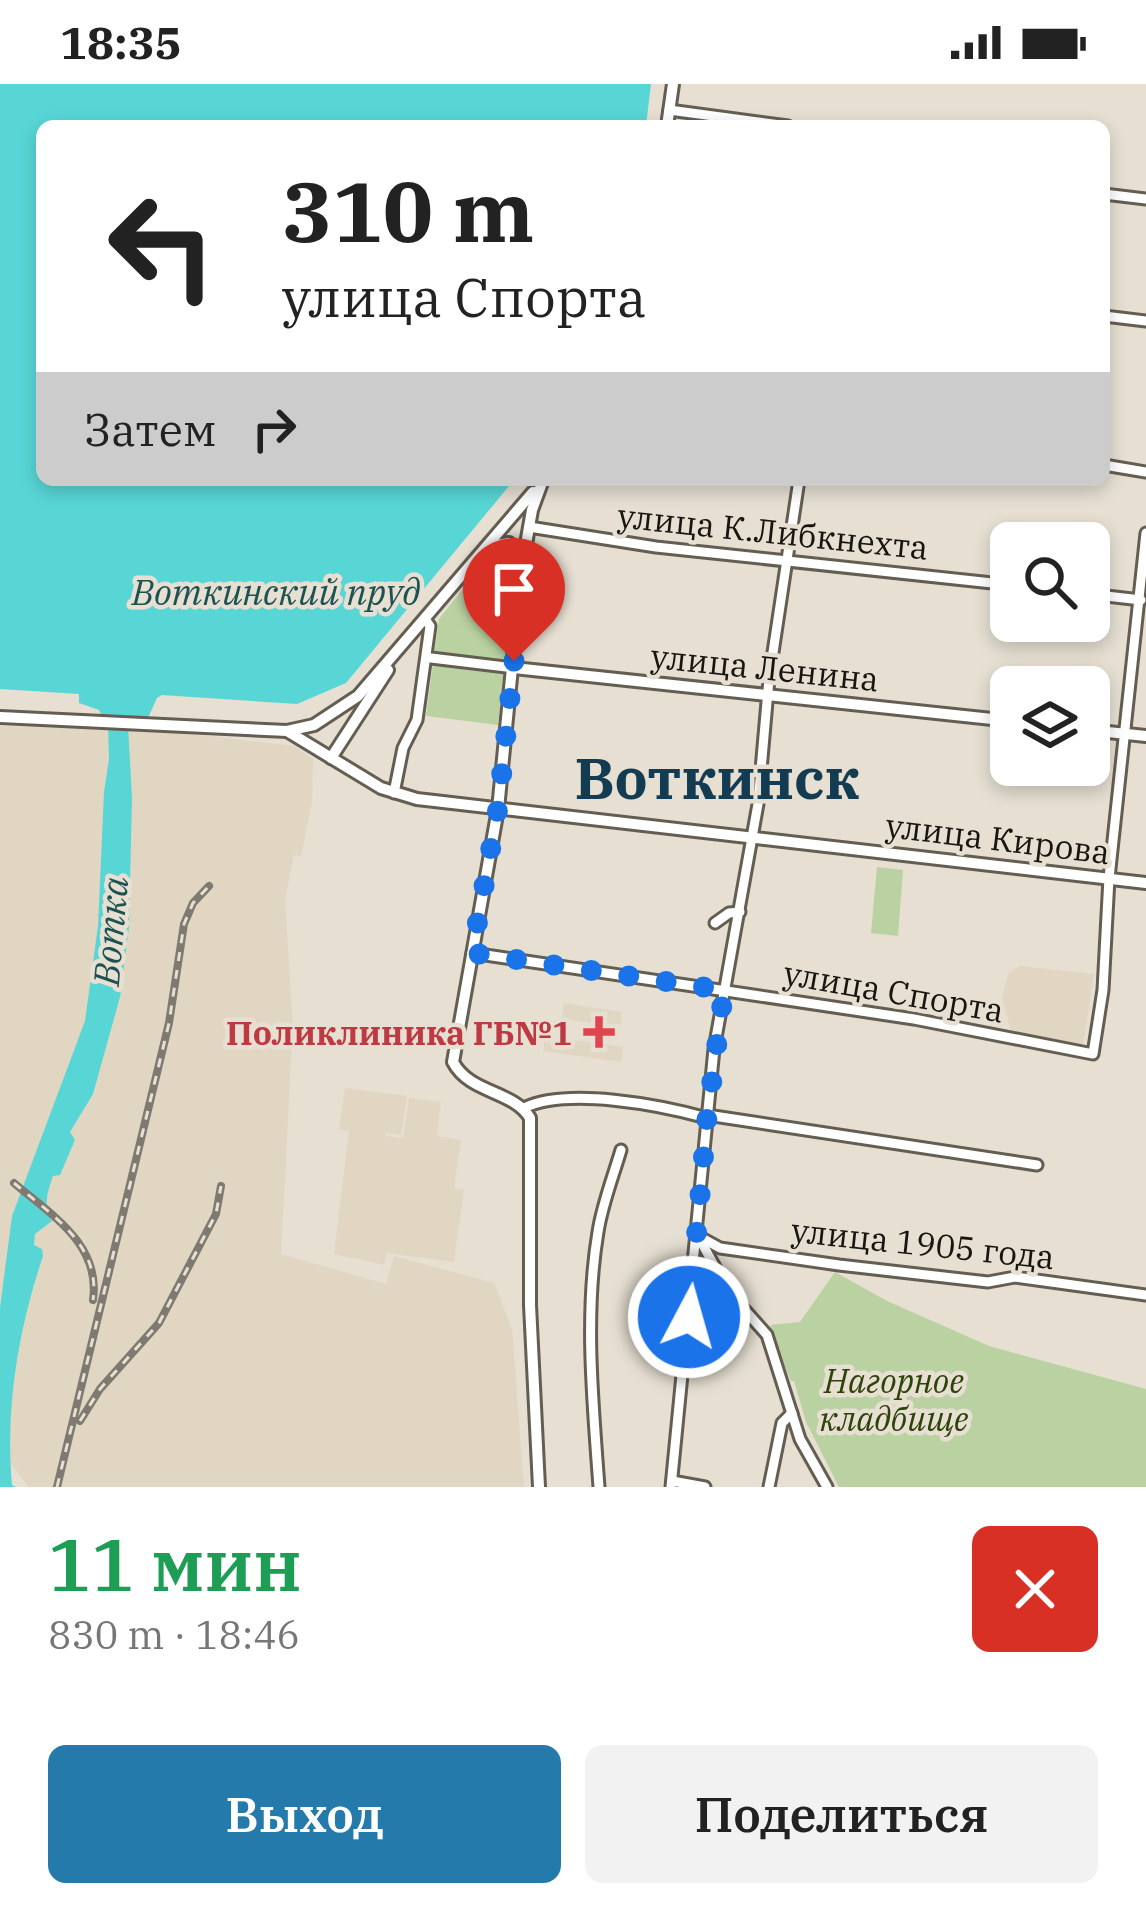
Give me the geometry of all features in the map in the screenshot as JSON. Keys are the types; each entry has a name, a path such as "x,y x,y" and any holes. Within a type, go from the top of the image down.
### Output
{"main road":[{"path":"668,120 673,84"},
{"path":"0,717 287,731 314,725 348,705 538,486"},
{"path":"539,1487 530,1305 530,1121 524,1108 471,1084 453,1062 498,808 522,567 540,486"},
{"path":"482,551 508,543 518,551 522,567"},
{"path":"331,758 406,642"},
{"name":"улица Ленина","path":"514,668 990,719"},
{"name":"улица Кирова","path":"287,731 394,793 1146,883"},
{"path":"1110,732 1146,736"}],"street":[{"path":"669,110 717,120"},
{"path":"1110,195 1146,199"},
{"path":"1110,317 1146,320"},
{"path":"1110,466 1146,472"},
{"path":"705,1487 671,1484 707,1116 724,990 753,836 768,694 799,486"},
{"name":"улица К.Либкнехта","path":"529,527 656,547 990,583"},
{"path":"1109,878 1123,733 1143,600 1146,533"},
{"path":"1110,596 1143,600"},
{"path":"394,793 403,748 419,712 430,639 425,619"},
{"path":"431,658 514,668"},
{"name":"улица Спорта","path":"472,953 914,1019 1094,1054 1109,878"},
{"path":"715,923 740,912"},
{"path":"524,1108 551,1098 611,1102 1036,1165"},
{"path":"599,1487 592,1295 598,1230 621,1150"},
{"path":"698,1236 728,1291 767,1335 800,1439 827,1487"},
{"name":"улица 1905 года","path":"698,1236 720,1248 839,1264 988,1282 1015,1277 1146,1295"},
{"path":"770,1487 782,1423 792,1413"}],"shaded area":[{"path":"98,723 294,746 313,759 312,802 285,901 293,1024 281,1254 386,1284 394,1256 494,1283 512,1329 524,1487 29,1487 12,1465 0,1464 0,726 89,729"},
{"path":"1020,966 1094,974 1083,1046 1011,1031 1002,999 1008,974"},
{"name":"Поликлиника ГБ№1","path":"564,1003 622,1012 620,1027 602,1025 600,1043 623,1047 621,1062 543,1051 545,1036 595,1043 598,1024 562,1019"},
{"path":"345,1088 407,1096 401,1135 386,1136 403,1138 409,1098 441,1102 437,1136 461,1140 454,1188 464,1190 454,1262 387,1253 384,1265 334,1254 349,1131 339,1129"}],"green space":[{"path":"511,547 518,560 498,725 426,716 439,619 494,550"},
{"path":"877,867 903,870 898,936 871,933"},
{"name":"Нагорное кладбище","path":"835,1272 887,1301 989,1346 1146,1389 1146,1487 839,1487 806,1422 794,1381 769,1330 771,1325 800,1322"}],"water":[{"name":"Воткинский пруд","path":"0,84 651,84 647,120 36,120 36,486 509,486 346,683 297,704 162,695 148,718 102,716 99,710 79,703 79,694 0,689"},
{"name":"Вотка","path":"108,723 128,725 132,798 129,927 120,997 93,1094 70,1132 75,1140 49,1188 52,1221 35,1234 34,1245 42,1249 43,1256 20,1341 12,1399 10,1456 16,1487 0,1487 0,1308 12,1216 85,1021 98,926"}],"railway":[{"path":"57,1487 169,1023 184,924 193,903 209,886"},
{"path":"14,1183 57,1219 81,1247 93,1280 93,1300"},
{"path":"80,1421 100,1389 159,1323 216,1214 221,1186"}],"place":[{"name":"Поликлиника ГБ№1","path":"599,1032"}],"district":[{"name":"Воткинск","path":"717,778"}],"route":[{"path":"514,661 498,808 472,953 724,990 714,1049 689,1317"}]}
